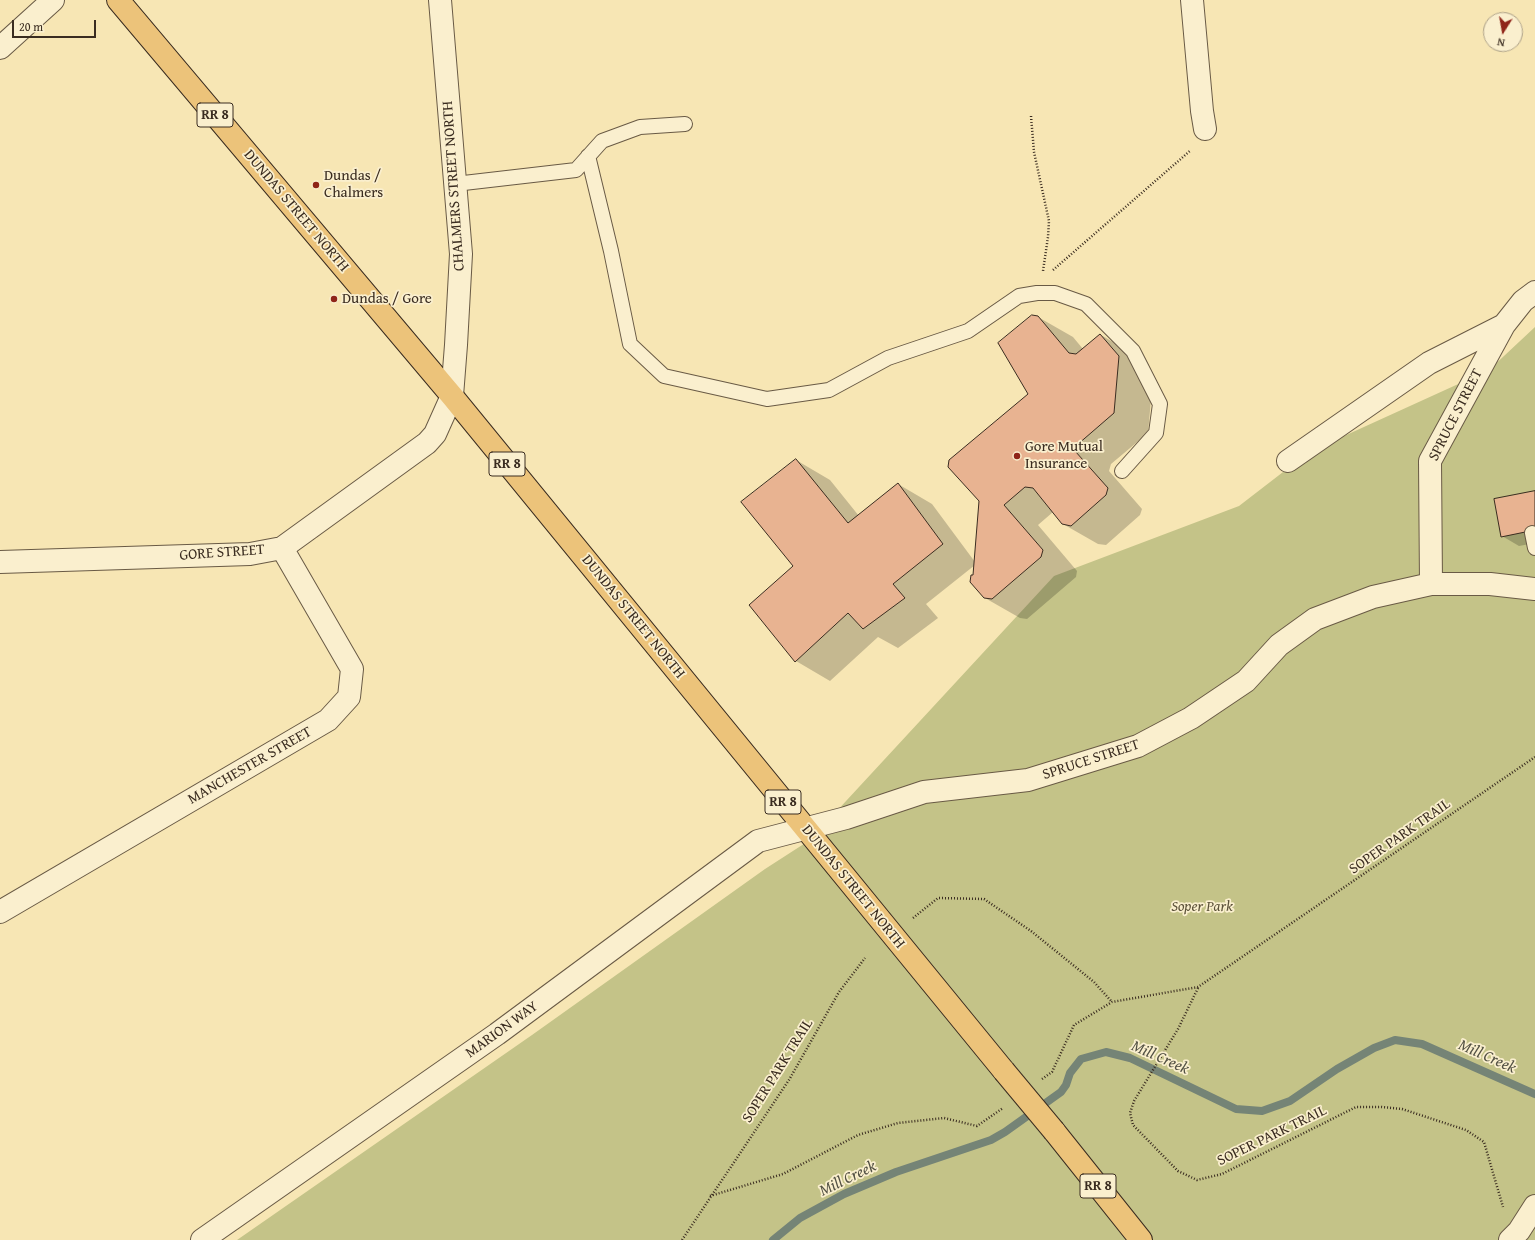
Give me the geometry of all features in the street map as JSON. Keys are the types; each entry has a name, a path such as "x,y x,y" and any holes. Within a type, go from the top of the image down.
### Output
{"main road":[{"name":"DUNDAS STREET NORTH","path":"118,0 452,396 1054,1131 1141,1240"}],"street":[{"path":"0,48 53,0"},
{"name":"CHALMERS STREET NORTH","path":"440,0 460,254 457,329 452,396"},
{"path":"1192,0 1205,129"},
{"name":"SPRUCE STREET","path":"1431,584 1430,461 1504,325 1523,301 1535,292"},
{"name":"SPRUCE STREET","path":"1288,461 1429,363 1504,325"},
{"name":"GORE STREET","path":"0,562 250,554 282,548 428,444 435,434 452,396"},
{"name":"MANCHESTER STREET","path":"0,912 328,720 349,697 352,669 282,548"},
{"name":"SPRUCE STREET","path":"806,829 846,818 924,792 1028,780 1138,746 1191,718 1246,681 1279,645 1315,619 1374,597 1431,584 1490,584 1535,589"},
{"name":"MARION WAY","path":"202,1240 497,1034 758,842 806,829"},
{"path":"1510,1240 1519,1231 1535,1206"}],"lane":[{"path":"455,184 576,170 602,141 640,127 686,124"},
{"path":"588,156 611,251 630,344 664,376 767,399 829,390 888,358 968,331 1019,296 1039,287 1086,304 1133,351 1160,404 1156,432 1122,471"},
{"path":"1532,533 1535,548"}],"path":[{"path":"1032,116 1034,152 1049,221 1048,237 1039,287"},
{"path":"1039,287 1192,150"},
{"name":"SOPER PARK TRAIL","path":"1052,1072 1074,1024 1112,1002 1198,987 1535,757"},
{"path":"912,918 938,898 984,899 1031,931 1094,982 1112,1002"},
{"name":"SOPER PARK TRAIL","path":"682,1240 789,1080 839,992 865,958"},
{"name":"SOPER PARK TRAIL","path":"1198,987 1178,1029 1134,1101 1130,1113 1133,1125 1178,1171 1197,1180 1222,1174 1356,1108 1382,1107 1402,1109 1466,1130 1484,1142 1503,1208"},
{"path":"710,1196 783,1174 858,1135 898,1123 944,1118 977,1126"}],"green space":[{"name":"Soper Park","path":"1535,327 1535,1240 237,1240 532,1035 765,869 810,840 1054,576 1239,506 1309,452 1489,370"}],"building":[{"name":"Gore Mutual Insurance","path":"1032,315 1038,316 1069,353 1076,354 1100,334 1119,356 1114,413 1077,445 1075,451 1108,488 1106,495 1071,526 1062,524 1033,488 1025,487 1004,505 1043,550 1041,557 992,599 984,598 970,582 971,575 973,575 979,501 948,467 949,460 1028,394 998,343"},
{"path":"796,459 848,523 898,483 943,544 893,584 905,598 863,629 848,613 795,662 749,605 793,566 741,502"},
{"path":"1535,491 1535,530 1501,537 1494,499"}],"waterway":[{"name":"Mill Creek","path":"773,1240 800,1218 844,1194 896,1172 991,1140 1005,1132 1061,1092 1066,1085 1070,1073 1081,1059 1106,1052 1130,1058 1236,1109 1262,1111 1290,1101 1337,1069 1374,1048 1395,1040 1422,1044 1535,1094"}],"place":[{"name":"Dundas / Chalmers","path":"316,185"},
{"name":"Dundas / Gore","path":"334,299"},
{"name":"Gore Mutual Insurance","path":"1017,456"}]}
